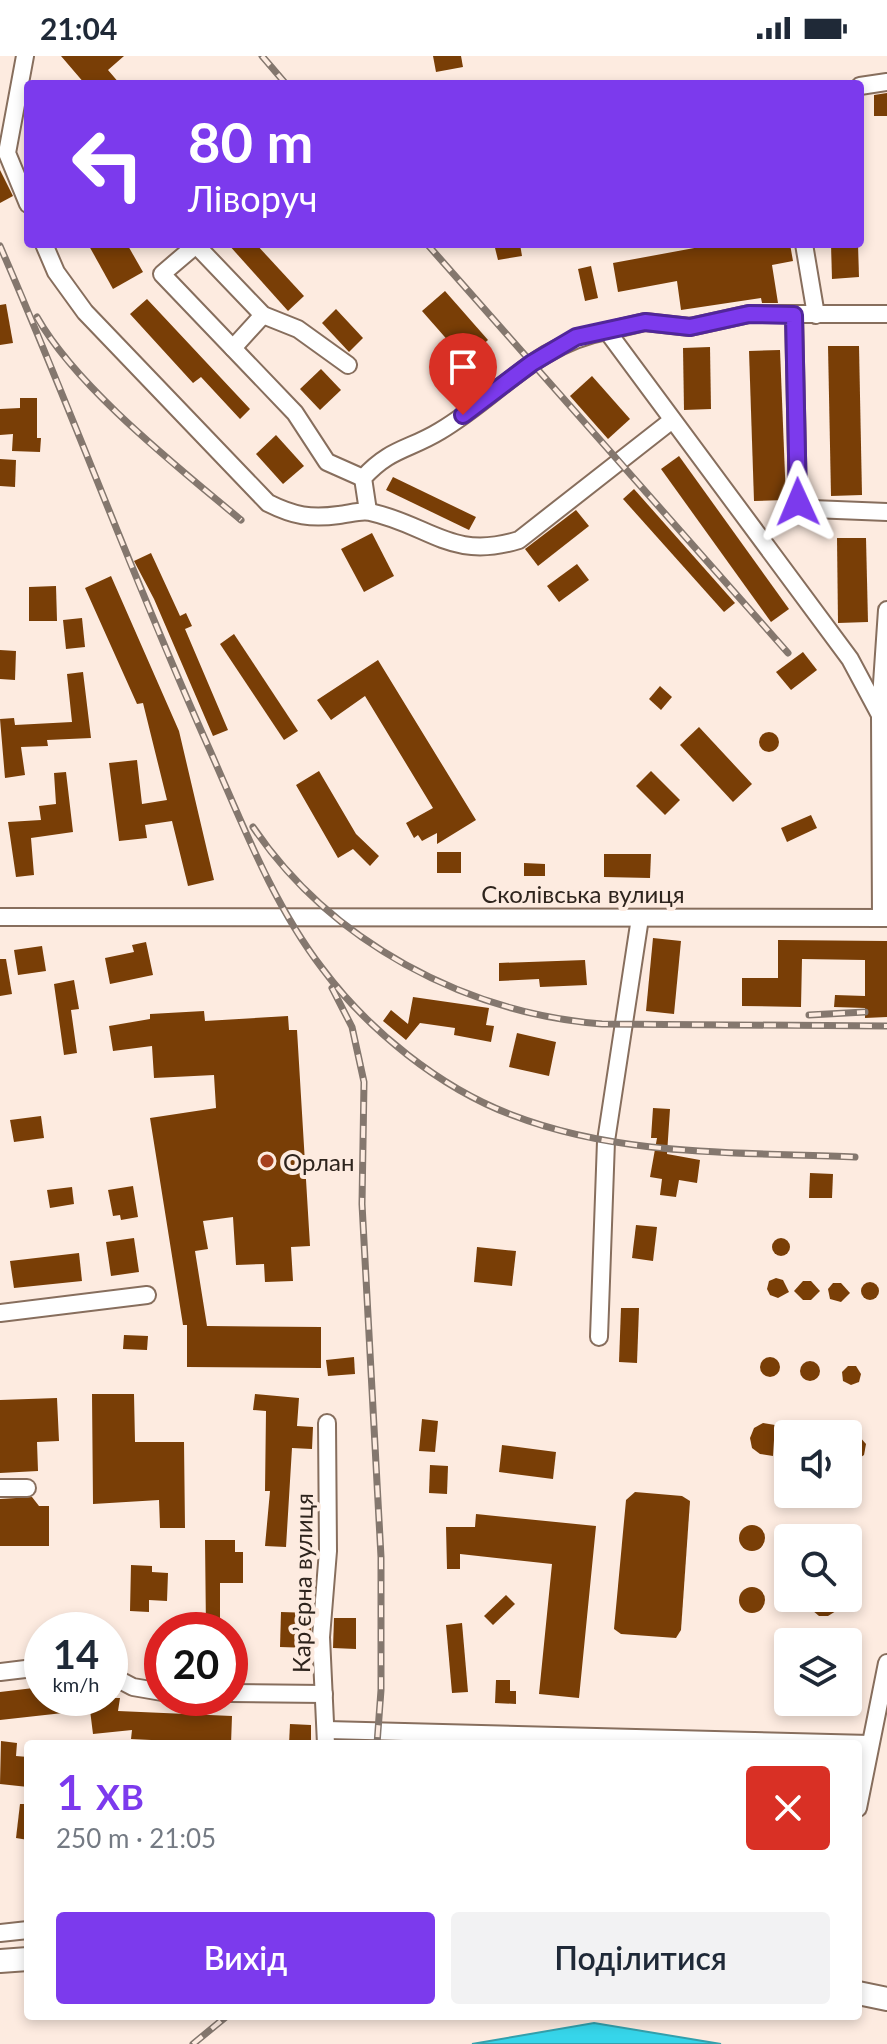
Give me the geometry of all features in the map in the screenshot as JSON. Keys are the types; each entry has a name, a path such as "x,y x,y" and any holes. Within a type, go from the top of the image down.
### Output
{"highway":[{"path":"0,1961 24,1959"},
{"path":"862,1994 887,1999"}],"street":[{"path":"24,194 7,153 25,56"},
{"path":"864,85 887,82"},
{"path":"46,248 56,272 85,312 268,503 293,516 314,519 368,511 459,546 490,548 519,540 671,421"},
{"path":"191,248 162,274 295,413 327,462 363,478"},
{"path":"199,248 263,315 298,329 348,365"},
{"path":"805,248 816,315"},
{"path":"368,511 363,478 381,457 439,432 532,363 576,337 645,322 690,327 749,314 887,314"},
{"path":"233,348 263,315"},
{"path":"794,315 798,502 812,509 887,512"},
{"path":"607,331 850,659 880,715"},
{"path":"884,918 880,715 887,610"},
{"name":"Сколівська вулиця","path":"0,917 884,918"},
{"path":"599,1337 606,1141 640,918"},
{"path":"0,1313 147,1295"},
{"name":"Карʼєрна вулиця","path":"326,1737 321,1637 328,1551 327,1423"},
{"path":"0,1488 27,1488"},
{"path":"862,1787 887,1663"},
{"path":"0,1672 24,1669"},
{"path":"248,1693 324,1694"},
{"path":"326,1737 559,1740"},
{"path":"862,1744 870,1744"},
{"path":"0,1933 24,1930"}],"water":[{"path":"594,2023 721,2044 472,2044"}],"building":[{"path":"61,56 124,56 108,70 117,80 82,80"},
{"path":"433,56 461,56 463,67 436,72"},
{"path":"887,93 887,116 874,116 874,95"},
{"path":"0,170 13,196 0,203"},
{"path":"90,248 129,248 143,272 113,289"},
{"path":"232,248 260,248 304,296 288,311"},
{"path":"495,248 521,248 522,256 498,260"},
{"path":"694,248 791,248 793,261 772,265 778,303 762,303 761,298 681,310 677,281 618,292 613,263"},
{"path":"831,248 858,248 859,277 832,279"},
{"path":"591,266 598,298 585,301 578,269"},
{"path":"445,291 488,340 465,360 422,311"},
{"path":"147,299 250,409 240,419 201,377 193,383 130,314"},
{"path":"6,304 13,343 0,345 0,305"},
{"path":"336,309 363,338 349,352 322,323"},
{"path":"828,346 859,346 862,495 831,496"},
{"path":"710,347 711,409 684,410 683,348"},
{"path":"780,350 786,500 754,501 749,351"},
{"path":"321,369 341,390 320,410 300,389"},
{"path":"592,376 630,419 608,439 570,396"},
{"path":"20,398 37,398 40,452 12,451 13,434 0,435 0,409 20,408"},
{"path":"276,435 304,466 283,484 256,454"},
{"path":"679,456 789,609 771,622 661,469"},
{"path":"0,459 16,460 15,487 0,486"},
{"path":"393,477 476,517 469,530 386,490"},
{"path":"634,489 735,603 724,612 623,499"},
{"path":"576,510 589,526 538,566 525,549"},
{"path":"372,533 394,576 364,592 341,549"},
{"path":"837,538 866,538 868,622 838,623"},
{"path":"151,553 180,616 186,613 192,626 185,629 228,730 213,736 154,599 134,561"},
{"path":"577,564 589,580 559,602 547,586"},
{"path":"111,576 179,731 214,880 188,886 172,821 145,825 147,838 119,841 109,763 137,760 142,804 167,800 143,703 137,704 85,588"},
{"path":"56,586 57,621 29,621 29,587"},
{"path":"82,618 85,647 66,649 63,620"},
{"path":"234,634 298,731 284,740 220,644"},
{"path":"0,650 16,651 15,680 0,679"},
{"path":"803,652 817,670 791,690 776,672"},
{"path":"378,660 476,820 437,844 437,833 422,841 418,835 414,838 406,823 433,808 365,696 331,720 317,700"},
{"path":"83,672 91,738 47,740 48,746 21,747 25,775 5,778 0,719 14,718 15,725 72,722 67,674"},
{"path":"660,686 672,697 661,710 649,699"},
{"path":"699,727 752,784 733,802 680,745"},
{"path":"769,732 776,735 779,742 776,749 769,752 762,749 759,742 762,735"},
{"path":"319,771 356,834 379,856 370,866 353,849 338,858 296,785"},
{"path":"651,771 680,800 665,815 636,786"},
{"path":"66,772 73,832 31,838 34,875 16,877 8,822 41,820 39,806 56,804 54,773"},
{"path":"811,815 817,828 787,842 781,828"},
{"path":"437,852 461,852 461,873 437,873"},
{"path":"604,854 651,854 650,878 604,877"},
{"path":"524,863 545,864 545,876 524,876"},
{"path":"653,938 681,941 674,1014 646,1011"},
{"path":"778,940 887,941 887,1017 865,1018 865,1008 834,1007 835,995 865,996 865,960 802,959 801,1007 742,1006 742,978 778,978"},
{"path":"146,942 153,975 110,984 105,958 134,952 132,945"},
{"path":"42,946 46,971 18,975 14,950"},
{"path":"0,959 6,959 12,994 0,996"},
{"path":"585,960 587,985 540,987 539,979 499,981 499,963"},
{"path":"74,980 79,1009 71,1010 77,1053 64,1055 54,984"},
{"path":"413,997 489,1008 486,1025 494,1026 491,1042 454,1035 455,1028 420,1023 406,1040 383,1021 391,1010 408,1024"},
{"name":"Орлан","path":"204,1011 205,1021 288,1016 289,1030 297,1030 310,1246 291,1247 293,1281 265,1282 264,1264 236,1265 233,1217 203,1221 208,1249 195,1251 207,1326 321,1327 321,1368 187,1367 187,1325 183,1325 150,1118 216,1108 214,1075 154,1078 152,1046 113,1051 109,1026 150,1019 150,1014"},
{"path":"517,1033 556,1042 549,1076 509,1067"},
{"path":"653,1108 670,1109 667,1154 700,1160 697,1183 679,1180 676,1197 660,1195 662,1179 650,1177 657,1138 651,1138"},
{"path":"41,1116 44,1138 14,1142 10,1120"},
{"path":"810,1173 833,1174 832,1198 809,1198"},
{"path":"133,1186 138,1217 121,1220 120,1215 113,1216 108,1190"},
{"path":"72,1187 74,1204 50,1208 47,1190"},
{"path":"636,1225 657,1227 653,1261 632,1258"},
{"path":"134,1238 139,1272 111,1276 106,1242"},
{"path":"777,1238 785,1238 790,1247 788,1254 777,1256 772,1251 772,1243"},
{"path":"477,1247 516,1251 512,1286 474,1282"},
{"path":"79,1253 82,1281 14,1288 10,1261"},
{"path":"776,1278 783,1280 789,1292 778,1298 770,1295 767,1289 769,1281"},
{"path":"803,1281 811,1281 820,1291 811,1300 803,1300 794,1291"},
{"path":"866,1282 874,1282 879,1291 877,1298 866,1300 861,1295 861,1287"},
{"path":"833,1283 841,1283 850,1293 841,1302 830,1299 828,1289"},
{"path":"621,1308 639,1308 637,1363 619,1362"},
{"path":"124,1335 148,1336 147,1350 123,1349"},
{"path":"354,1357 355,1374 328,1376 326,1360"},
{"path":"770,1357 777,1360 780,1367 777,1374 770,1377 763,1374 760,1367 763,1360"},
{"path":"810,1361 817,1364 820,1371 817,1378 810,1381 803,1378 800,1371 803,1364"},
{"path":"848,1366 856,1366 861,1374 859,1382 851,1385 843,1381 842,1372"},
{"path":"92,1394 134,1394 135,1442 184,1442 185,1528 160,1528 159,1500 93,1504"},
{"path":"255,1394 299,1398 297,1426 313,1427 312,1449 292,1448 286,1547 265,1546 270,1491 265,1491 266,1411 253,1410"},
{"path":"57,1398 59,1441 37,1442 38,1471 0,1473 0,1400"},
{"path":"422,1419 438,1421 435,1452 419,1451"},
{"path":"763,1423 774,1425 773,1456 760,1454 752,1448 750,1438 754,1428"},
{"path":"862,1439 866,1444 862,1456"},
{"path":"502,1445 556,1452 553,1479 499,1472"},
{"path":"430,1465 448,1466 447,1494 429,1493"},
{"path":"635,1492 682,1496 690,1501 681,1630 676,1638 621,1634 614,1629 626,1500"},
{"path":"32,1497 39,1506 49,1506 49,1546 0,1546 0,1499"},
{"path":"476,1514 596,1526 579,1698 539,1694 552,1564 460,1554 460,1569 447,1569 446,1527 475,1527"},
{"path":"752,1525 761,1529 765,1538 761,1547 752,1551 743,1547 739,1538 743,1529"},
{"path":"205,1540 235,1540 235,1552 243,1552 243,1583 220,1583 220,1612 206,1612"},
{"path":"131,1565 152,1566 152,1572 168,1573 167,1601 149,1600 149,1612 130,1611"},
{"path":"752,1587 761,1591 765,1600 761,1609 752,1613 743,1609 739,1600 743,1591"},
{"path":"506,1595 515,1604 493,1625 484,1616"},
{"path":"281,1612 312,1613 310,1648 280,1647"},
{"path":"814,1612 834,1612 828,1616 819,1616"},
{"path":"334,1618 356,1618 356,1649 333,1648"},
{"path":"462,1623 468,1692 452,1693 446,1625"},
{"path":"496,1680 510,1680 510,1691 516,1691 516,1704 495,1703"},
{"path":"24,1689 24,1716 36,1716 0,1720 0,1692"},
{"path":"128,1711 144,1712 144,1716 232,1716 231,1740 131,1739 132,1730 93,1734 91,1716 128,1716"},
{"path":"290,1724 311,1725 311,1740 289,1740"},
{"path":"1,1741 17,1743 16,1756 24,1757 24,1787 0,1784"},
{"path":"20,1804 24,1804 24,1839 16,1838"}],"railway":[{"path":"262,56 283,80"},
{"path":"0,246 154,621 259,860 304,943 340,991 383,1035 432,1073 485,1103 553,1129 596,1139 682,1150 855,1157"},
{"path":"431,248 788,653"},
{"path":"37,317 77,371 130,425 241,520"},
{"path":"253,827 285,868 321,905 362,937 405,964 452,987 501,1005 551,1017 602,1024 887,1026"},
{"path":"332,988 352,1027 364,1082 362,1204 381,1557 381,1690 377,1740"},
{"path":"809,1015 865,1012"},
{"path":"193,2044 222,2020"}],"place":[{"name":"Орлан","path":"267,1161"}],"route":[{"path":"463,415 532,363 576,337 645,322 690,327 749,314 794,315 798,502"}]}
